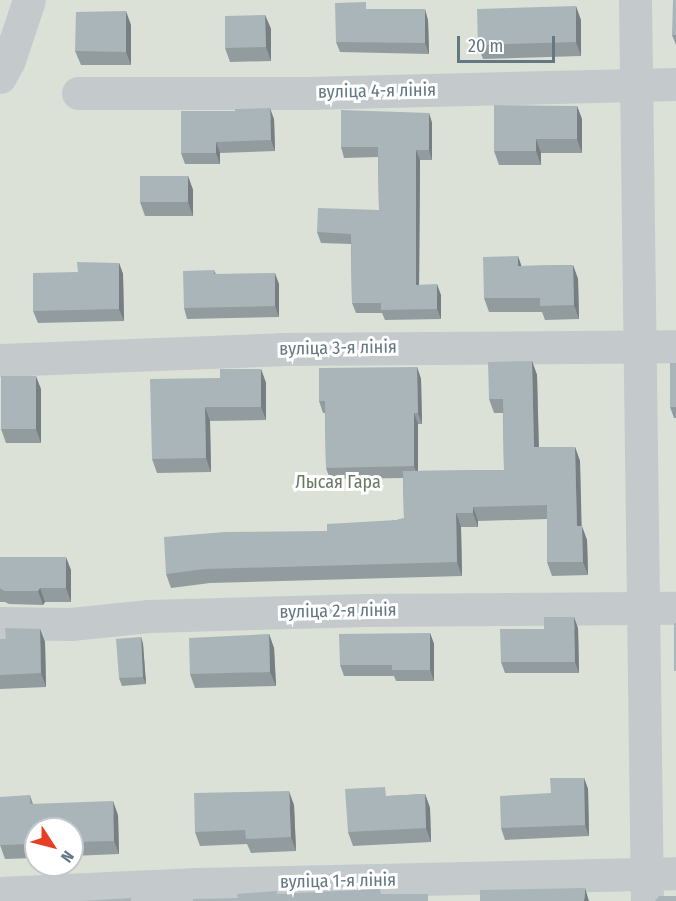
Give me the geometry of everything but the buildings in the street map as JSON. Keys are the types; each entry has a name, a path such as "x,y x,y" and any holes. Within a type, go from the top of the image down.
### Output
{"street":[{"path":"0,76 9,60 29,0"},
{"path":"635,0 644,609 657,882"},
{"name":"вуліца 4-я лінія","path":"78,93 309,93 676,84"},
{"name":"вуліца 3-я лінія","path":"0,360 281,349 676,346"},
{"name":"вуліца 2-я лінія","path":"0,623 71,624 149,616 365,610 676,608"},
{"name":"вуліца 1-я лінія","path":"0,893 197,884 657,882"}],"green space":[{"name":"Лысая Гара","path":"0,0 676,0 676,901 0,901"}]}
